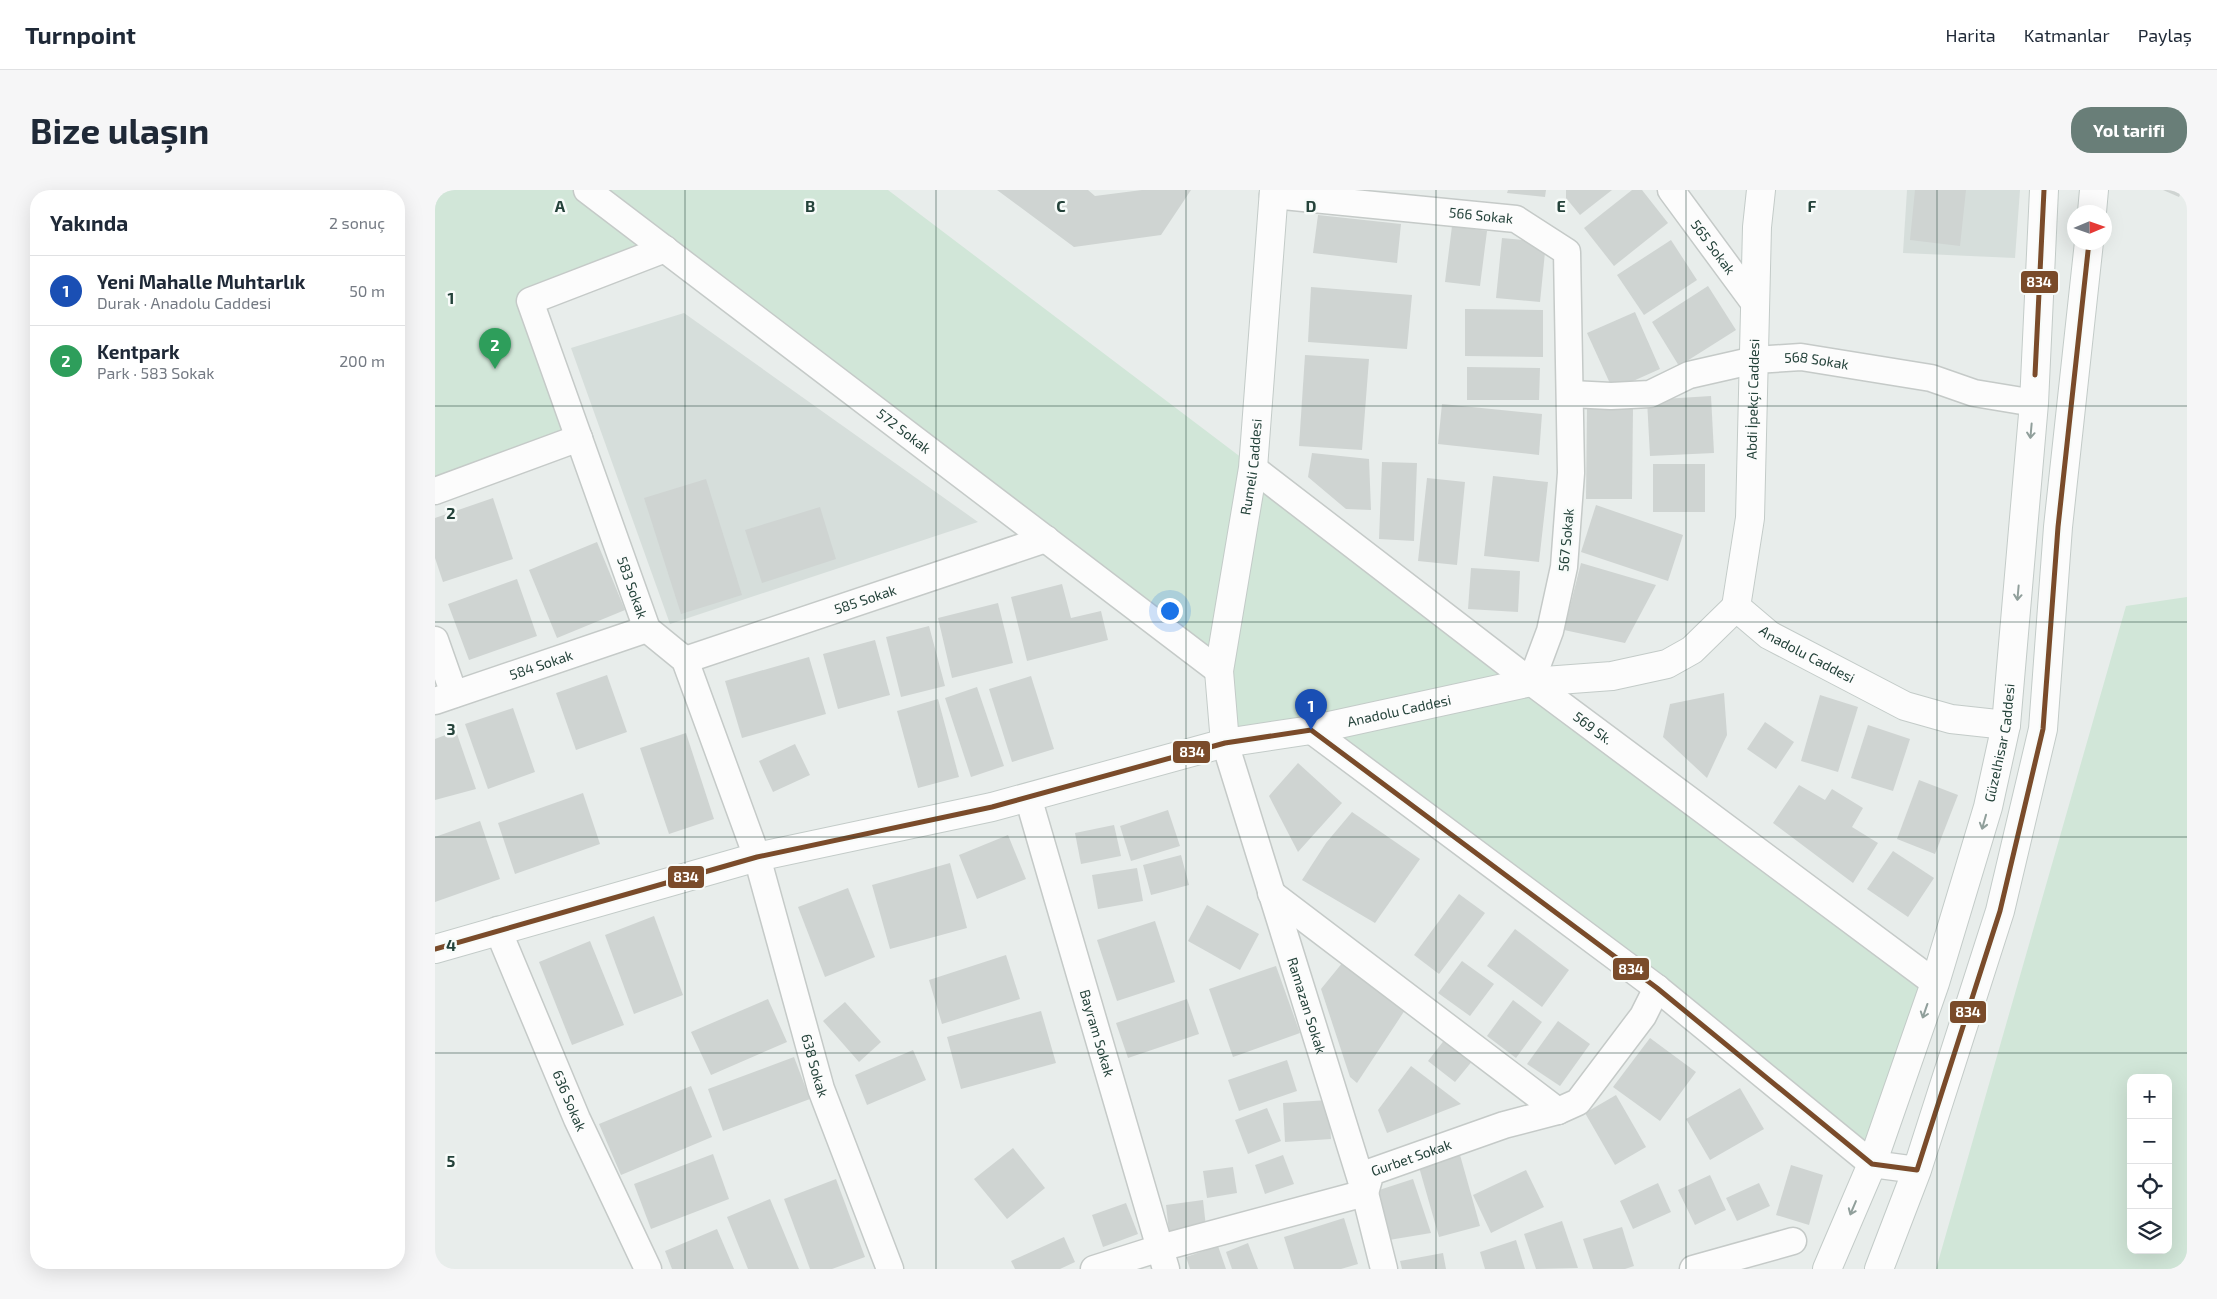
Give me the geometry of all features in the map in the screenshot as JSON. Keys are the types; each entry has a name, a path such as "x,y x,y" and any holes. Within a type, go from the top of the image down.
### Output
{"street":[{"name":"572 Sokak","path":"587,190 1219,671"},
{"name":"565 Sokak","path":"1671,190 1755,304"},
{"name":"Abdi İpekçi Caddesi","path":"1737,607 1750,518 1757,227 1761,190"},
{"name":"Güzelhisar Caddesi","path":"1827,1269 1872,1164 1935,983 1988,807 2006,725 2034,403 2044,190"},
{"path":"2093,205 2094,190"},
{"name":"566 Sokak","path":"1274,193 1516,219 1567,252 1571,394"},
{"name":"Rumeli Caddesi","path":"1225,744 1219,671 1253,468 1274,193"},
{"name":"583 Sokak","path":"665,249 530,301 647,629 685,660"},
{"path":"1879,1269 1917,1170 2000,911 2043,729 2058,527 2088,250"},
{"name":"568 Sokak","path":"1571,394 1611,396 1649,394 1689,375 1755,360 1801,357 1931,378 1974,393 2034,403"},
{"name":"567 Sokak","path":"1531,682 1549,631 1565,568 1571,473 1571,394"},
{"path":"435,491 579,438"},
{"name":"569 Sk.","path":"1253,468 1531,682 1935,983"},
{"name":"585 Sokak","path":"685,660 1046,539"},
{"name":"Anadolu Caddesi","path":"435,949 757,857 992,807 1225,744 1311,730 1531,682 1612,676 1667,664 1692,650 1737,607 1769,635 1905,706 1951,719 2006,725"},
{"name":"584 Sokak","path":"444,698 647,629"},
{"path":"435,640 444,698"},
{"path":"685,660 757,857"},
{"path":"1311,730 1657,988 1872,1164 1917,1170"},
{"name":"Ramazan Sokak","path":"1225,744 1365,1193 1384,1269"},
{"name":"Bayram Sokak","path":"1028,797 1163,1258"},
{"name":"638 Sokak","path":"757,857 821,1089 888,1269"},
{"path":"1271,894 1558,1111"},
{"name":"636 Sokak","path":"498,930 577,1119 648,1269"},
{"name":"Gurbet Sokak","path":"1094,1269 1163,1258 1365,1193 1371,1172 1504,1125 1558,1111 1578,1102 1643,1016 1657,988"},
{"path":"1693,1269 1793,1241"}],"shaded area":[{"path":"1907,190 2020,190 2015,258 1903,253"},
{"path":"684,313 978,522 670,624 571,348"}],"green space":[{"path":"435,190 888,190 1935,983 1872,1164 1311,730 1225,743 1219,671 665,249 530,301 579,438 435,491"},
{"path":"2187,597 2187,1269 1936,1269 2126,606"}],"building":[{"path":"997,190 1088,190 1095,196 1142,190 1191,190 1161,235 1074,247"},
{"path":"1508,190 1546,190 1545,197 1507,193"},
{"path":"1566,190 1612,190 1580,215 1566,198"},
{"path":"1632,190 1642,190 1668,223 1614,266 1584,228"},
{"path":"1915,190 1966,190 1960,246 1910,240"},
{"path":"2163,190 2182,190 2179,197"},
{"path":"1318,215 1401,224 1397,263 1313,253"},
{"path":"1452,226 1487,231 1480,286 1445,282"},
{"path":"1502,238 1546,242 1540,302 1496,298"},
{"path":"1671,240 1697,280 1644,315 1617,275"},
{"path":"1708,286 1736,330 1679,366 1652,322"},
{"path":"1311,287 1412,295 1407,349 1308,342"},
{"path":"1465,309 1543,310 1543,357 1465,356"},
{"path":"1635,312 1660,369 1613,390 1587,333"},
{"path":"1305,355 1369,359 1362,450 1299,446"},
{"path":"1467,367 1540,368 1539,400 1467,400"},
{"path":"1711,396 1714,453 1650,456 1647,400"},
{"path":"1442,404 1542,414 1539,455 1438,444"},
{"path":"1587,408 1633,408 1632,499 1586,499"},
{"path":"1312,453 1369,459 1371,510 1346,509 1308,477"},
{"path":"1382,462 1417,463 1414,541 1379,539"},
{"path":"1653,464 1705,464 1705,512 1653,512"},
{"path":"1493,476 1548,482 1539,562 1484,556"},
{"path":"1427,478 1465,482 1457,565 1418,561"},
{"path":"706,479 742,595 681,614 644,498"},
{"path":"493,498 513,559 443,582 435,558 435,518"},
{"path":"1596,505 1683,535 1668,581 1581,552"},
{"path":"820,507 836,559 762,583 745,530"},
{"path":"597,542 625,610 557,638 529,570"},
{"path":"1581,563 1656,585 1625,643 1564,630"},
{"path":"1471,568 1520,571 1518,612 1468,609"},
{"path":"517,579 537,636 469,660 448,604"},
{"path":"1062,584 1071,618 1101,611 1108,640 1027,661 1011,597"},
{"path":"998,603 1013,663 952,678 938,618"},
{"path":"929,626 945,686 901,697 886,637"},
{"path":"875,640 890,695 838,709 823,654"},
{"path":"809,657 826,714 742,738 725,681"},
{"path":"607,675 627,732 576,750 556,693"},
{"path":"1031,676 1054,749 1012,762 989,689"},
{"path":"977,687 1004,766 971,777 945,698"},
{"path":"1724,693 1727,735 1707,778 1663,737 1670,704"},
{"path":"1820,695 1858,707 1838,772 1801,761"},
{"path":"938,699 959,777 918,788 897,711"},
{"path":"513,708 535,772 488,789 465,724"},
{"path":"1765,722 1794,742 1776,769 1747,749"},
{"path":"1868,725 1910,739 1893,791 1851,778"},
{"path":"456,731 476,789 435,800 435,739"},
{"path":"686,733 714,819 669,834 640,748"},
{"path":"795,744 810,775 773,792 759,761"},
{"path":"1298,763 1342,803 1298,852 1269,796"},
{"path":"1919,780 1958,795 1935,854 1897,839"},
{"path":"1799,785 1825,800 1832,789 1863,808 1852,827 1878,843 1853,883 1773,823"},
{"path":"583,793 600,844 515,874 498,823"},
{"path":"1168,810 1180,846 1131,861 1120,826"},
{"path":"1352,812 1420,859 1375,923 1302,880 1326,843"},
{"path":"480,821 500,879 435,902 435,837"},
{"path":"1114,825 1121,856 1081,864 1075,833"},
{"path":"1008,835 1026,879 977,899 959,855"},
{"path":"1893,851 1934,878 1908,917 1867,889"},
{"path":"1181,855 1189,885 1151,895 1143,865"},
{"path":"950,863 967,928 890,949 872,885"},
{"path":"1137,868 1143,901 1098,909 1092,875"},
{"path":"848,888 875,957 825,977 798,907"},
{"path":"1459,894 1485,913 1439,974 1414,955"},
{"path":"1207,905 1259,934 1240,970 1188,941"},
{"path":"654,916 683,995 634,1014 605,935"},
{"path":"1155,921 1175,982 1117,1001 1097,940"},
{"path":"1515,929 1569,970 1542,1007 1487,966"},
{"path":"590,941 624,1025 572,1045 539,962"},
{"path":"1006,955 1020,999 942,1024 929,980"},
{"path":"1462,961 1494,984 1470,1016 1438,993"},
{"path":"1343,962 1405,1010 1357,1083 1350,1077 1321,989"},
{"path":"1276,966 1300,1033 1233,1057 1209,989"},
{"path":"768,999 787,1042 711,1075 691,1032"},
{"path":"1187,999 1199,1034 1128,1058 1116,1023"},
{"path":"1513,1000 1542,1022 1516,1058 1487,1036"},
{"path":"845,1002 881,1042 859,1062 823,1021"},
{"path":"1041,1011 1056,1063 961,1089 947,1037"},
{"path":"1558,1021 1590,1044 1560,1086 1527,1064"},
{"path":"1449,1034 1478,1054 1455,1082 1428,1061"},
{"path":"1650,1038 1696,1072 1660,1121 1613,1087"},
{"path":"913,1050 926,1080 867,1105 855,1075"},
{"path":"794,1057 810,1099 723,1131 708,1089"},
{"path":"1287,1060 1297,1091 1239,1111 1228,1080"},
{"path":"1411,1066 1461,1104 1387,1133 1378,1110"},
{"path":"691,1086 712,1137 621,1175 599,1124"},
{"path":"1740,1088 1764,1129 1710,1160 1686,1119"},
{"path":"1616,1095 1646,1147 1615,1165 1585,1113"},
{"path":"1328,1100 1331,1139 1285,1142 1283,1103"},
{"path":"1267,1108 1281,1141 1248,1154 1235,1120"},
{"path":"1013,1148 1045,1188 1007,1219 974,1179"},
{"path":"713,1154 729,1199 651,1229 634,1184"},
{"path":"1283,1155 1294,1184 1265,1194 1255,1165"},
{"path":"1460,1155 1480,1226 1439,1237 1419,1167"},
{"path":"1791,1165 1823,1175 1809,1225 1776,1215"},
{"path":"1233,1167 1237,1193 1207,1198 1203,1171"},
{"path":"1526,1170 1544,1207 1491,1233 1473,1195"},
{"path":"1710,1175 1726,1210 1695,1225 1678,1190"},
{"path":"836,1179 865,1257 832,1269 810,1269 784,1199"},
{"path":"1413,1179 1431,1233 1389,1240 1373,1192"},
{"path":"1658,1183 1671,1212 1633,1229 1620,1201"},
{"path":"1759,1183 1770,1206 1737,1221 1726,1198"},
{"path":"770,1199 799,1269 748,1269 727,1217"},
{"path":"1203,1200 1206,1227 1169,1232 1166,1205"},
{"path":"1126,1203 1138,1234 1103,1247 1092,1215"},
{"path":"1344,1218 1358,1264 1341,1269 1294,1269 1284,1237"},
{"path":"1562,1221 1578,1268 1536,1269 1524,1234"},
{"path":"1622,1227 1634,1266 1625,1269 1593,1269 1583,1239"},
{"path":"717,1229 734,1269 672,1269 665,1251"},
{"path":"1064,1237 1075,1262 1060,1269 1015,1269 1011,1261"},
{"path":"1516,1240 1525,1269 1485,1269 1480,1252"},
{"path":"1248,1243 1258,1269 1232,1269 1226,1252"},
{"path":"1218,1246 1226,1269 1190,1269 1186,1257"},
{"path":"1443,1253 1446,1269 1402,1269 1400,1261"}],"transit line":[{"name":"834","path":"2035,375 2044,190"},
{"name":"834","path":"435,949 757,857 992,807 1225,743 1311,730 1657,988 1872,1164 1917,1170 2000,911 2043,729 2058,527 2088,250"}],"place":[{"name":"Kentpark","path":"495,369"},
{"name":"Yeni Mahalle Muhtarlık","path":"1311,730"}]}
